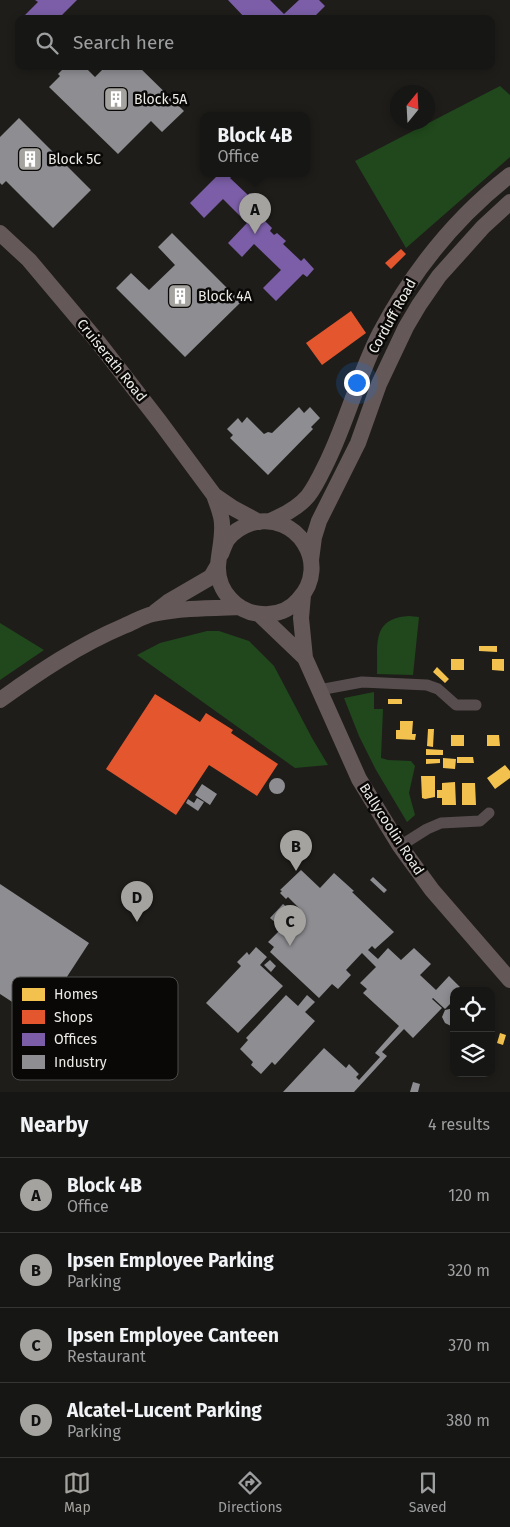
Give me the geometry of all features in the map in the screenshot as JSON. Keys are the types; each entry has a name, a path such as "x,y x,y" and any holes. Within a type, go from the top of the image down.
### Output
{"main road":[{"name":"Corduff Road","path":"264,521 285,514 298,506 308,496 336,443 366,364 380,334 411,280 431,252 472,209 496,186 510,176"},
{"name":"Corduff Road","path":"312,560 314,537 319,521 358,443 379,384 406,327 444,269 483,227 510,202"},
{"name":"Cruiserath Road","path":"0,233 29,260 98,342 214,495 233,508 264,521"},
{"name":"Cruiserath Road","path":"214,495 222,523 220,559"},
{"path":"151,615 168,602 211,577 228,540 237,530 247,525 264,521 282,524 295,532 306,545 312,560 312,573 303,595 292,606 276,613 258,614 240,607 224,589 219,574 220,559"},
{"name":"Ballycoolin Road","path":"303,595 301,618 305,658 359,779 400,846 432,890 510,980"},
{"path":"0,700 69,653 103,635 151,615 180,610 240,607"},
{"name":"Ballycoolin Road","path":"258,614 305,658"}],"street":[{"path":"319,690 362,682 427,685 438,689 456,705 476,705"},
{"path":"400,846 427,829 441,823 480,821 489,813"}],"green space":[{"path":"500,86 510,95 510,157 406,248 355,161 415,130 435,130 435,120"},
{"path":"419,617 413,675 377,674 378,643 382,628 388,622 397,618"},
{"path":"0,623 44,650 0,680"},
{"path":"207,631 219,631 249,641 274,666 328,765 295,768 137,655 160,643"},
{"path":"374,692 374,709 383,709 381,758 411,761 415,766 409,793 415,815 407,822 376,770 359,736 344,698"}],"building: Homes":[{"path":"479,646 497,646 497,652 479,651"},
{"path":"451,659 464,659 464,670 451,670"},
{"path":"492,659 504,659 504,671 492,670"},
{"path":"437,667 449,679 445,683 433,672"},
{"path":"388,699 402,699 402,704 388,704"},
{"path":"400,721 413,721 412,734 416,734 415,740 396,739 396,730 400,730"},
{"path":"428,729 434,729 433,747 427,746"},
{"path":"451,735 464,735 464,746 451,746"},
{"path":"487,735 499,735 500,746 487,746"},
{"path":"426,749 443,750 443,755 426,755"},
{"path":"457,757 473,757 474,763 457,763"},
{"path":"443,758 456,759 455,769 443,768"},
{"path":"426,759 440,759 440,763 426,764"},
{"path":"505,765 510,771 510,778 495,789 487,778"},
{"path":"421,776 435,776 435,797 422,798"},
{"path":"455,782 456,805 442,805 442,798 437,798 437,790 442,790 442,783"},
{"path":"462,783 475,783 476,805 462,805"},
{"path":"500,1033 506,1035 503,1045 497,1043"}],"building: Shops":[{"path":"401,249 406,254 391,269 385,263"},
{"path":"351,311 366,333 322,365 306,343"},
{"path":"155,694 200,722 206,713 233,730 231,733 278,764 257,796 209,765 176,815 106,769"}],"building: Offices":[{"path":"35,0 77,0 62,15 25,15 38,2"},
{"path":"228,0 270,0 284,14 299,0 319,0 325,6 316,15 242,15"},
{"path":"216,177 231,177 248,195 250,193 259,202 257,204 263,210 256,217 261,222 264,220 272,228 270,231 274,235 277,233 286,241 283,244 301,261 304,258 314,269 307,277 303,274 276,301 263,288 281,270 254,244 242,257 228,243 247,223 223,199 204,218 190,203"}],"building: Industry":[{"name":"Block 5A","path":"62,70 88,70 95,77 102,70 142,70 184,111 162,132 151,121 118,154 49,87 60,76 58,74"},
{"name":"Block 5C","path":"19,118 91,190 53,228 6,181 2,185 0,183 0,137"},
{"name":"Block 4A","path":"172,233 241,302 185,357 116,288 131,273 149,290 175,265 158,247"},
{"path":"299,407 304,413 310,407 320,418 311,427 313,429 268,475 230,438 233,435 227,429 238,418 242,423 247,417 264,434 272,433"},
{"path":"274,778 280,778 285,783 283,792 274,794 269,789 269,783"},
{"path":"202,784 217,794 210,805 195,795"},
{"path":"197,798 204,802 198,811 186,803 188,799 194,803"},
{"path":"301,870 320,888 334,873 394,932 375,949 372,946 368,950 378,959 388,948 401,960 414,948 431,964 420,975 436,990 449,976 460,987 450,987 450,1004 445,1009 433,998 442,1008 413,1038 404,1029 382,1052 387,1056 354,1092 283,1092 324,1048 346,1068 349,1064 359,1074 356,1077 359,1080 380,1057 375,1053 399,1026 363,993 367,989 360,983 376,967 362,953 346,970 351,975 338,989 332,984 319,998 270,952 274,947 268,942 282,928 270,918 283,904 295,914 300,909 288,897 286,899 280,893 282,891 280,890"},
{"path":"373,877 387,890 384,893 370,880"},
{"path":"0,884 89,943 67,977 12,977 12,1002 0,994"},
{"path":"256,947 267,957 260,965 283,986 238,1033 206,1003 241,966 237,962 247,952 249,955"},
{"path":"270,960 276,966 271,972 264,965"},
{"path":"286,995 298,1006 307,995 315,1002 305,1012 315,1021 275,1065 272,1062 261,1074 251,1065 253,1062 240,1049 248,1040 246,1038"},
{"path":"450,1009 450,1026 445,1023 442,1017 445,1010"},
{"path":"413,1082 420,1084 418,1092 410,1092"}],"place":[{"name":"Block 5A","path":"116,99"},
{"name":"Block 5C","path":"30,159"},
{"name":"Block 4B","path":"255,234"},
{"name":"Block 4A","path":"180,296"},
{"name":"Ipsen Employee Parking","path":"296,871"},
{"name":"Alcatel-Lucent Parking","path":"137,922"},
{"name":"Ipsen Employee Canteen","path":"290,946"}]}
